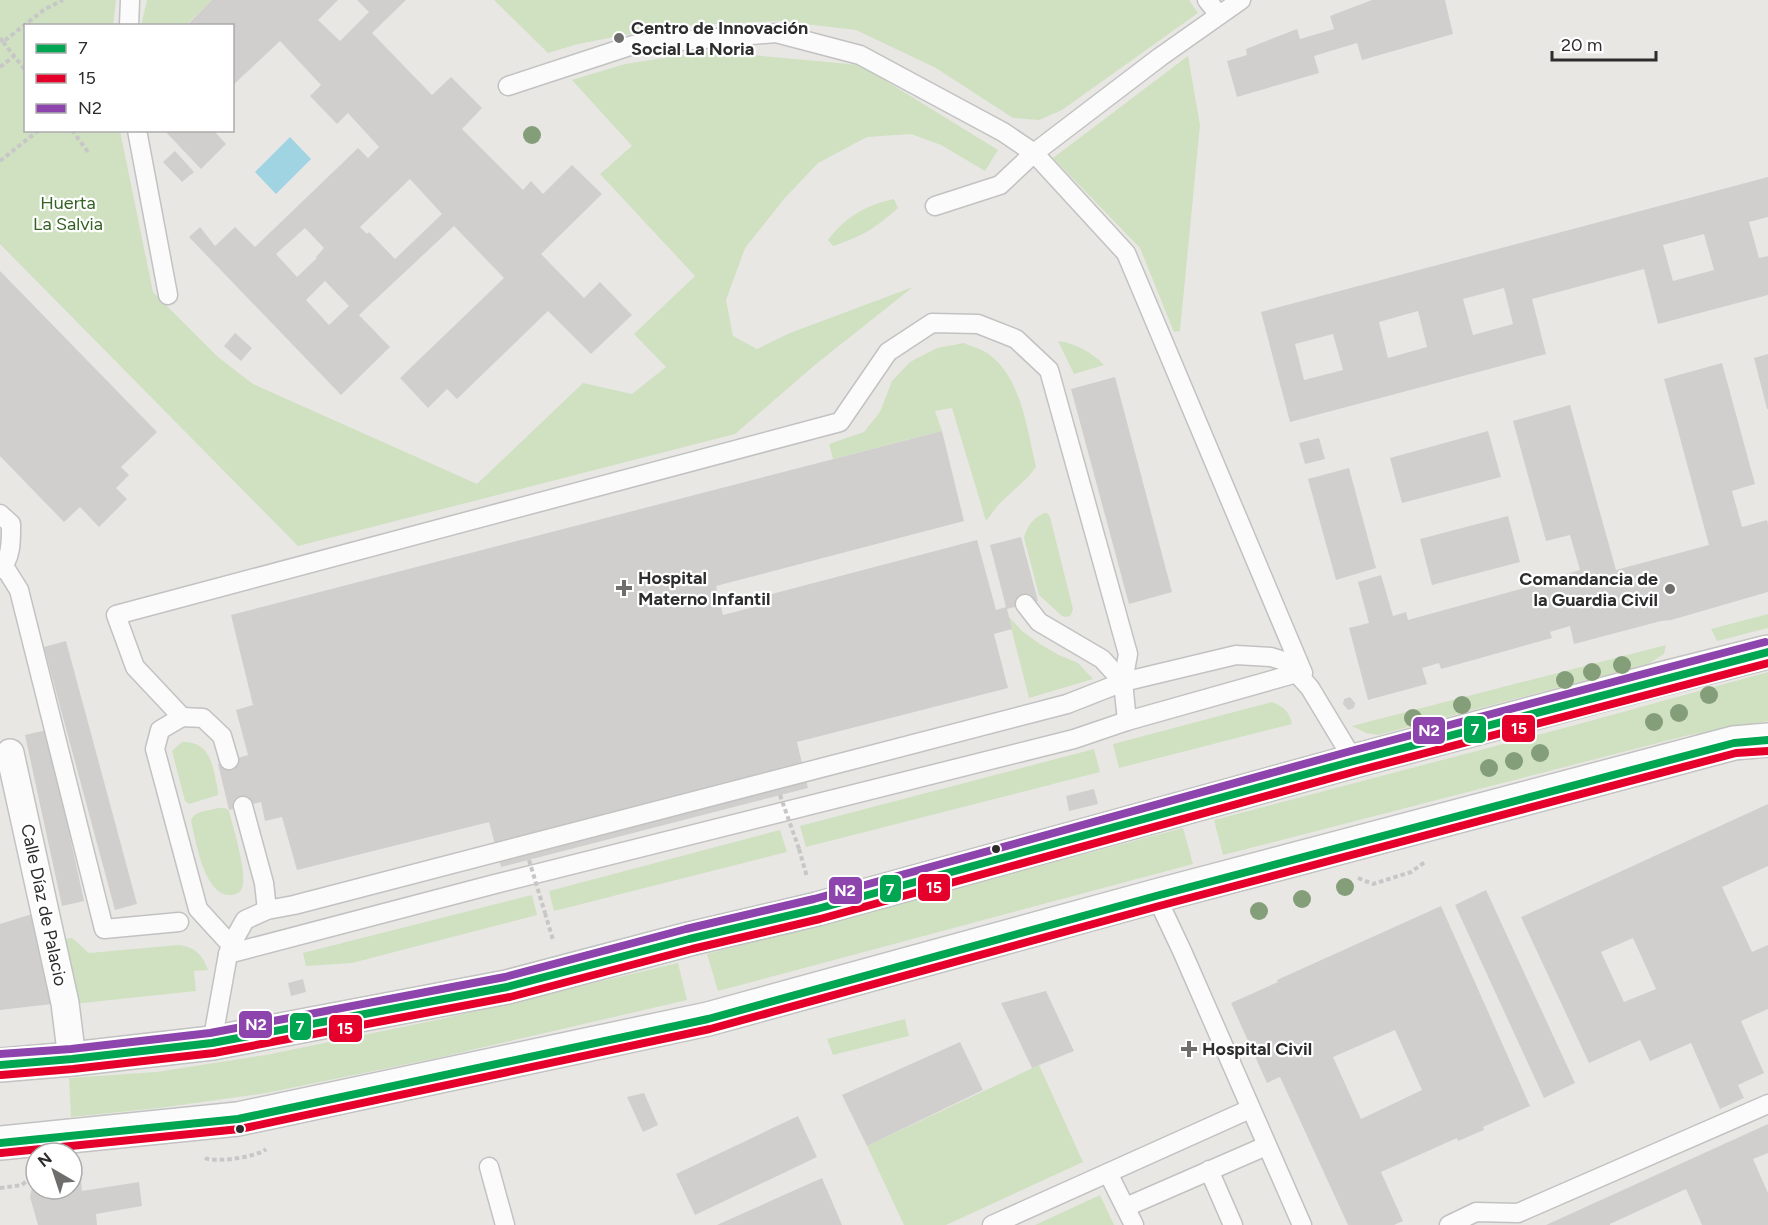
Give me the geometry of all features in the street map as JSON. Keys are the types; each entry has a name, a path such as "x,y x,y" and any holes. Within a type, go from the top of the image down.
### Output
{"main road":[{"path":"0,1065 212,1043 507,987 688,939 817,909 1354,761 1768,652"},
{"path":"0,1143 238,1119 708,1019 1156,896 1734,743 1768,740"}],"street":[{"name":"Calle Díaz de Palacio","path":"10,753 65,1003 72,1059"}],"lane":[{"path":"129,24 130,0"},
{"path":"1207,0 1219,15"},
{"path":"935,206 1000,185 1034,153 1160,57 1241,0"},
{"path":"508,86 633,45 776,33 860,56 1003,132 1034,153 1126,253 1310,688 1354,761"},
{"path":"137,132 168,295"},
{"path":"182,717 135,667 116,615 840,422 888,352 932,323 978,324 1016,339 1049,370 1128,654 1123,682 1127,721"},
{"path":"0,514 11,524 10,548 2,567 19,590 104,929 179,921"},
{"path":"1025,604 1039,622 1102,659 1123,682"},
{"path":"212,1043 229,949 245,920 267,910 294,905 1067,704 1123,682 1236,654 1271,657 1287,662 1310,688"},
{"path":"229,949 1074,739 1127,721 1297,674"},
{"path":"229,760 222,736 202,718 182,717 160,730 155,749 198,909 229,949"},
{"path":"243,806 264,883 267,910"},
{"path":"1156,896 1302,1225"},
{"path":"1449,1225 1476,1212 1518,1213 1768,1104"},
{"path":"992,1225 1250,1109"},
{"path":"1126,1207 1266,1146"},
{"path":"489,1167 505,1225"},
{"path":"1209,1170 1233,1225"},
{"path":"1108,1173 1134,1225"}],"path":[{"path":"24,24 45,9 63,0"},
{"path":"24,24 2,40 24,68"},
{"path":"0,67 14,56"},
{"path":"0,161 36,132"},
{"path":"73,132 88,152"},
{"path":"780,795 799,849"},
{"path":"529,860 545,914"},
{"path":"0,1188 24,1183"}],"green space":[{"name":"Huerta La Salvia","path":"0,0 116,0 113,24 24,24 24,132 120,132 153,292 218,357 253,384 477,484 583,383 632,394 666,367 634,334 695,276 600,174 632,146 572,80 625,64 709,51 860,65 998,150 985,171 941,145 911,134 867,137 818,163 784,199 745,248 726,300 733,336 757,349 790,333 913,287 816,364 735,434 298,546 0,244"},
{"path":"147,0 212,0 187,24 141,24"},
{"path":"494,0 1189,0 1198,13 1062,110 1039,120 1013,118 936,68 856,30 779,21 672,26 578,44 548,53"},
{"path":"1188,56 1200,125 1180,331 1174,332 1140,248 1053,158"},
{"path":"894,199 898,208 868,231 833,246 828,240 857,213"},
{"path":"1058,341 1083,349 1104,365 1074,374"},
{"path":"964,343 990,355 1001,365 1009,378 1022,406 1036,467 998,505 986,521 952,408 935,411 942,431 833,459 829,444 864,432 880,412 892,381 910,362 937,348"},
{"path":"1044,513 1050,517 1073,609 1071,615 1067,617 1062,616 1039,595 1024,538 1031,523"},
{"path":"1768,614 1768,628 1717,641 1711,629"},
{"path":"1008,616 1022,631 1040,644 1078,663 1093,679 1029,698"},
{"path":"1666,645 1664,654 1648,664 1378,735 1366,733 1352,726"},
{"path":"1768,672 1768,721 1685,736 1223,855 1214,820"},
{"path":"1272,702 1285,710 1292,724 1119,768 1113,744"},
{"path":"182,742 200,746 205,751 212,765 218,795 189,804 185,801 172,751"},
{"path":"1094,749 1100,772 806,847 800,826"},
{"path":"225,808 229,811 242,862 242,888 234,895 221,893 208,877 191,821 198,813"},
{"path":"1183,828 1193,864 718,991 707,954"},
{"path":"780,830 787,852 554,911 549,891"},
{"path":"532,895 537,915 352,963 306,966 303,953"},
{"path":"72,938 89,953 185,946 198,953 208,970 194,971 196,991 73,1004 61,939"},
{"path":"678,963 687,1000 437,1058 266,1093 159,1108 71,1117 69,1078 156,1072 266,1055 441,1019"},
{"path":"905,1019 909,1036 833,1055 827,1039"},
{"path":"1039,1065 1083,1162 946,1225 904,1225 867,1146"},
{"path":"1100,1195 1114,1225 1035,1225"}],"water":[{"path":"290,137 311,159 276,194 255,172"}],"building":[{"path":"212,0 338,0 318,20 340,41 369,12 357,0 406,0 372,33 432,95 451,77 482,108 462,129 523,190 531,181 543,194 572,165 602,194 541,254 584,298 600,282 632,315 591,354 548,311 457,399 447,389 428,408 400,378 504,278 454,226 359,315 390,347 341,395 189,237 200,227 215,246 235,227 255,247 358,148 368,158 379,147 348,113 337,124 310,96 321,85 280,41 234,84 234,24 188,24","holes":["410,179 442,214 395,259 369,232 367,234 360,227","305,228 324,248 297,277 276,254","325,281 349,306 329,325 306,300"]},
{"path":"1372,0 1445,0 1453,34 1362,60 1357,43 1314,56 1319,73 1237,97 1227,61 1247,55 1246,49 1297,29 1300,39 1334,29 1330,16"},
{"path":"166,132 215,132 226,144 201,169"},
{"path":"175,151 194,172 182,182 163,162"},
{"path":"1768,177 1768,217 1749,222 1759,258 1768,256 1768,295 1658,324 1644,269 1532,299 1546,354 1290,422 1261,312","holes":["1704,234 1714,270 1673,281 1663,245","1504,288 1513,324 1473,335 1463,299","1418,311 1427,347 1388,358 1379,322","1333,334 1343,370 1304,380 1295,344"]},
{"path":"0,271 157,432 121,467 129,475 116,488 127,499 99,527 80,507 64,522 0,456"},
{"path":"235,333 252,348 241,361 224,346"},
{"path":"1768,354 1768,409 1767,409 1754,358"},
{"path":"1722,363 1755,484 1732,491 1742,527 1767,520 1768,592 1671,620 1574,644 1570,626 1550,632 1552,638 1441,669 1439,663 1422,668 1427,684 1368,700 1349,628 1369,623 1358,582 1381,575 1393,616 1406,612 1408,620 1557,579 1556,577 1580,570 1570,535 1546,541 1513,421 1570,405 1616,570 1709,545 1664,379"},
{"path":"1115,377 1172,592 1129,604 1071,389"},
{"path":"942,431 964,521 716,586 723,615 770,603 768,595 977,540 996,610 1006,607 990,545 1021,537 1038,601 1007,609 1012,629 994,634 1008,688 797,742 808,788 501,867 489,822 297,870 282,817 265,821 261,802 229,810 218,764 248,755 236,710 253,705 231,615"},
{"path":"1488,431 1501,477 1402,503 1390,458"},
{"path":"1319,438 1325,459 1305,464 1299,443"},
{"path":"1349,468 1376,568 1336,580 1308,479"},
{"path":"1508,516 1520,562 1432,585 1420,539"},
{"path":"66,641 137,904 115,910 44,647"},
{"path":"1350,697 1355,703 1354,708 1348,710 1343,704 1344,699"},
{"path":"47,730 84,901 62,906 25,735"},
{"path":"1094,789 1098,804 1069,811 1066,796"},
{"path":"1768,804 1768,866 1722,887 1752,952 1768,945 1768,1009 1741,1021 1764,1073 1738,1085 1744,1098 1720,1109 1691,1043 1650,1061 1640,1040 1589,1063 1521,917","holes":["1633,938 1656,989 1624,1002 1601,952"]},
{"path":"1486,890 1575,1083 1544,1098 1455,905"},
{"path":"1441,906 1530,1106 1483,1127 1484,1130 1458,1141 1457,1138 1381,1172 1403,1221 1394,1225 1348,1225 1280,1077 1267,1083 1231,1003 1278,982 1277,980","holes":["1395,1030 1422,1090 1361,1119 1333,1057"]},
{"path":"32,914 52,1004 0,1010 0,924"},
{"path":"303,979 306,992 291,996 288,983"},
{"path":"1046,991 1074,1051 1032,1068 1001,1003"},
{"path":"960,1042 983,1090 867,1146 842,1095"},
{"path":"644,1093 658,1125 643,1132 627,1097"},
{"path":"798,1116 817,1157 695,1215 676,1174"},
{"path":"1768,1124 1768,1153 1753,1159 1768,1193 1768,1225 1702,1225 1686,1189 1610,1225 1546,1225"},
{"path":"822,1178 842,1225 717,1225"},
{"path":"139,1182 142,1206 96,1214 97,1225 38,1225 31,1201 84,1201 84,1191"}],"transit line":[{"name":"N2","path":"0,1054 71,1049 210,1033 505,977 686,929 814,899 1351,751 1765,642"},
{"name":"7","path":"0,1065 212,1043 507,987 689,939 817,909 1354,761 1768,652"},
{"name":"15","path":"1,1075 214,1053 510,997 692,949 820,919 1357,771 1768,663"},
{"name":"7","path":"0,1143 238,1119 708,1019 1156,896 1734,743 1768,740"},
{"name":"15","path":"1,1153 240,1129 710,1029 1159,906 1736,753 1768,751"}],"place":[{"name":"Centro de Innovación Social La Noria","path":"619,38"},
{"name":"Hospital Materno Infantil","path":"624,588"},
{"name":"Comandancia de la Guardia Civil","path":"1670,589"},
{"name":"Hospital Civil","path":"1189,1049"}]}
